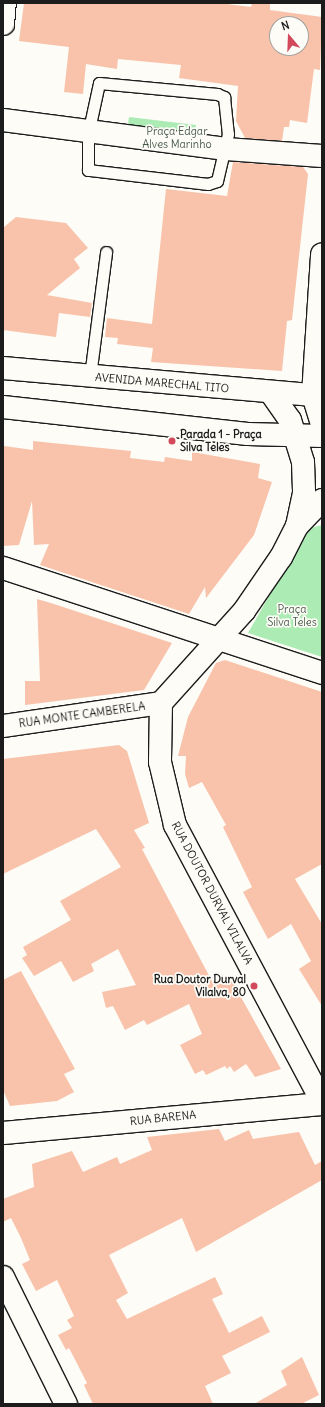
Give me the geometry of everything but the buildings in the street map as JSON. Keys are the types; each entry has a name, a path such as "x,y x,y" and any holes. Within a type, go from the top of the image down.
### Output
{"main road":[{"path":"3,24 6,3"},
{"path":"3,120 226,149 322,156"},
{"path":"322,254 317,396 322,425"},
{"name":"AVENIDA MARECHAL TITO","path":"3,368 317,396"},
{"path":"271,393 297,436 303,462 304,493 297,526"},
{"path":"3,407 297,436 322,436"},
{"path":"161,703 219,641 263,587 297,526 322,500"},
{"path":"3,568 219,641 322,673"},
{"name":"RUA MONTE CAMBERELA","path":"3,726 161,703"},
{"name":"RUA DOUTOR DURVAL VILALVA","path":"161,703 160,762 175,824 322,1102"},
{"name":"RUA BARENA","path":"3,1134 322,1102"},
{"path":"3,1277 66,1404"}],"lane":[{"path":"99,83 217,94 224,97 228,134 226,149 220,158 216,181 211,184 88,170 89,130 99,83"},
{"path":"90,376 106,252"}],"green space":[{"name":"Praça Edgar Alves Marinho","path":"129,117 196,125 193,156 125,146"},
{"name":"Praça Silva Teles","path":"322,525 322,657 248,633 307,529"}],"place":[{"name":"Parada 1 - Praça Silva Teles","path":"172,441"},
{"name":"Rua Doutor Durval Vilalva, 80","path":"254,986"}]}
